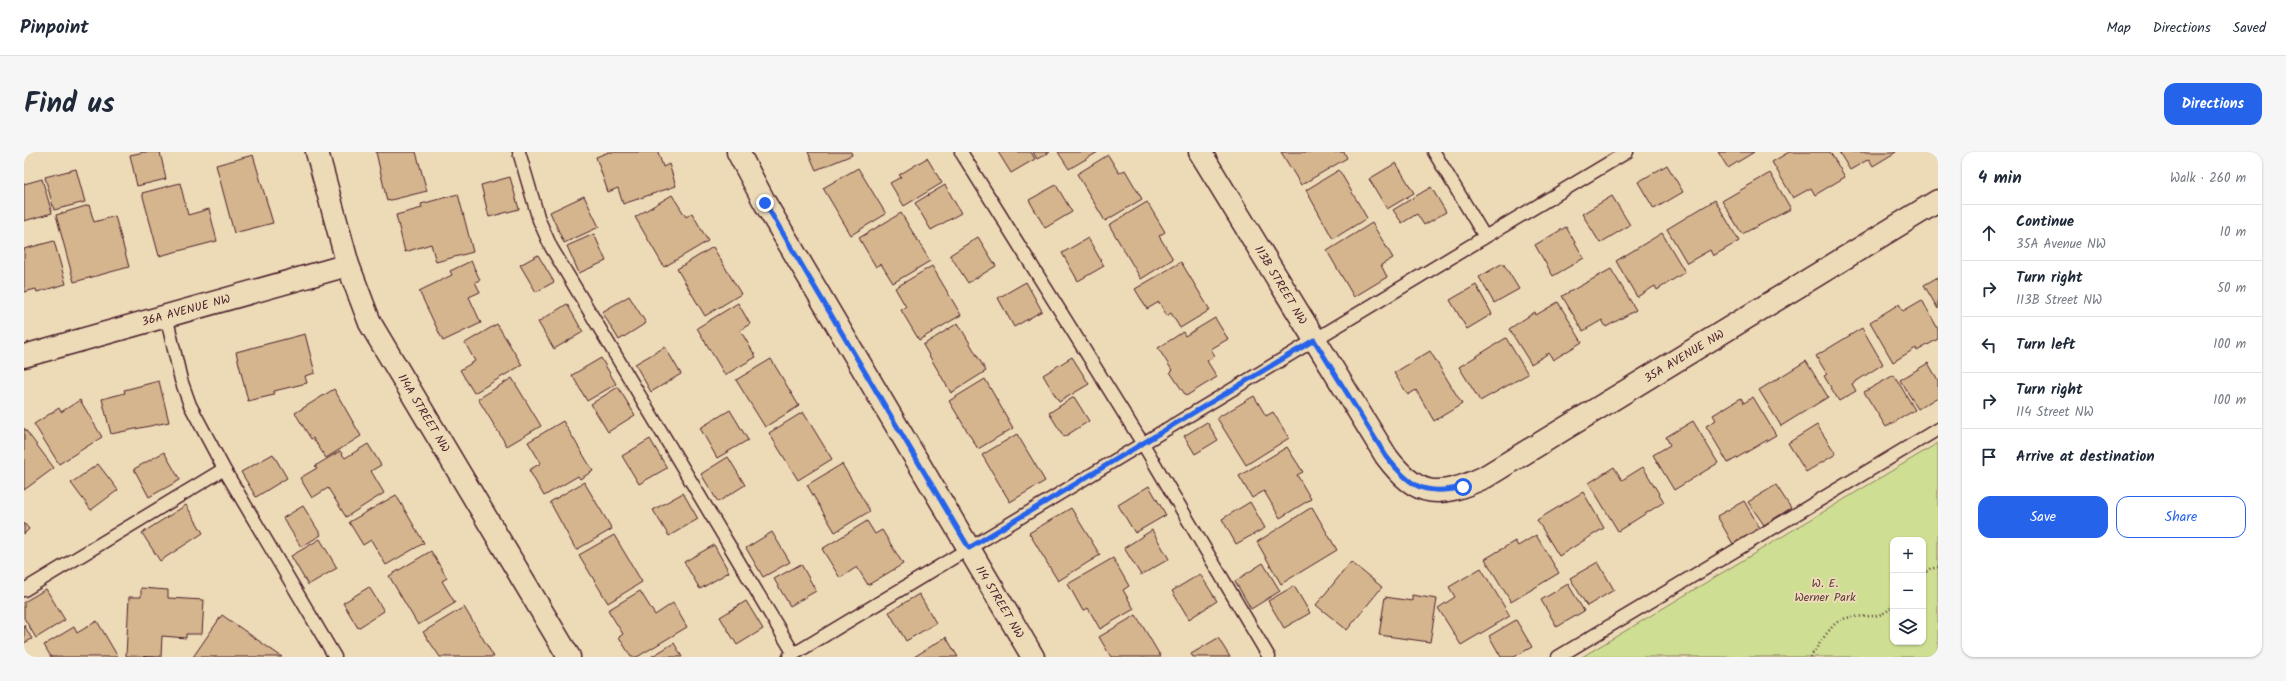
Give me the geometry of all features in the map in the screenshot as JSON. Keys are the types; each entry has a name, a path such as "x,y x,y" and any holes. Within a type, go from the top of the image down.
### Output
{"street":[{"name":"114A STREET NW","path":"317,152 348,265 370,323 569,657"},
{"name":"114 STREET NW","path":"738,152 765,203 1034,657"},
{"name":"113B STREET NW","path":"1200,152 1386,456 1399,473 1423,489"},
{"name":"35A AVENUE NW","path":"1423,489 1443,491 1463,487 1485,477 1938,201"},
{"name":"36A AVENUE NW","path":"24,356 348,265"}],"lane":[{"path":"519,152 539,220 551,247 791,655 1627,152"},
{"path":"961,152 1143,444 1269,657"},
{"path":"1434,152 1485,237"},
{"path":"166,315 181,380 190,405 224,469 335,657"},
{"path":"1558,657 1938,429"},
{"path":"24,590 224,469"}],"path":[{"path":"1924,573 1930,569 1938,567"},
{"path":"1810,657 1838,622 1847,618 1875,617 1890,607"}],"green space":[{"name":"W. E. Werner Park","path":"1938,443 1938,657 1582,657"}],"building":[{"path":"144,152 160,152 166,179 137,186 130,155"},
{"path":"376,152 416,152 427,191 387,201"},
{"path":"609,152 658,152 663,167 669,164 676,186 623,204 618,188 608,192 596,157"},
{"path":"808,152 851,152 852,155 816,170"},
{"path":"998,152 1031,152 1035,159 1011,173"},
{"path":"1033,152 1050,152 1037,159"},
{"path":"1058,152 1098,152 1069,169"},
{"path":"1281,152 1344,152 1347,158 1301,185"},
{"path":"1718,152 1754,152 1728,168"},
{"path":"1789,152 1830,152 1845,177 1815,195 1811,188 1793,198 1772,162"},
{"path":"1839,152 1896,152 1873,166 1869,159 1850,170"},
{"path":"253,155 273,223 234,233 216,165"},
{"path":"1108,155 1119,173 1125,170 1142,199 1105,221 1077,174"},
{"path":"927,158 942,183 904,206 890,183 901,177 899,175"},
{"path":"1396,163 1414,193 1387,209 1369,179"},
{"path":"1667,165 1683,192 1654,209 1638,182"},
{"path":"858,168 886,214 851,235 823,188"},
{"path":"76,169 85,202 54,210 45,177"},
{"path":"1339,170 1367,218 1333,239 1306,190"},
{"path":"1770,173 1791,209 1742,234 1722,201"},
{"path":"510,177 519,209 489,217 481,185"},
{"path":"42,179 52,213 24,221 24,184"},
{"path":"180,183 188,215 209,209 217,241 159,256 142,193"},
{"path":"945,185 961,213 931,230 915,203"},
{"path":"1056,185 1072,212 1045,228 1029,200"},
{"path":"1431,187 1446,212 1424,225 1417,214 1402,223 1393,210"},
{"path":"458,194 473,252 436,262 431,244 405,252 396,215 422,208 421,204"},
{"path":"672,195 686,217 692,213 708,241 664,267 635,217"},
{"path":"584,196 599,227 564,243 550,212"},
{"path":"1612,196 1630,225 1600,243 1582,214"},
{"path":"1715,200 1739,241 1713,256 1710,250 1687,263 1667,229"},
{"path":"1147,202 1165,232 1159,236 1173,259 1141,279 1109,225"},
{"path":"89,205 94,222 115,216 129,267 74,282 56,215"},
{"path":"901,213 930,261 893,283 881,264 876,267 859,238"},
{"path":"1372,223 1393,258 1381,265 1387,277 1354,297 1327,251"},
{"path":"1566,227 1584,258 1553,276 1535,245"},
{"path":"1662,233 1685,272 1657,290 1655,286 1637,297 1616,261"},
{"path":"594,234 606,261 579,273 567,246"},
{"path":"978,237 996,266 968,283 950,255"},
{"path":"1088,238 1104,266 1078,281 1062,253"},
{"path":"54,241 66,284 37,292 36,289 24,292 24,249"},
{"path":"713,247 741,294 705,316 677,269"},
{"path":"538,255 554,282 536,292 520,265"},
{"path":"471,261 480,280 475,282 480,292 469,297 481,323 443,341 419,291 452,275 450,271"},
{"path":"1181,262 1210,310 1180,328 1171,313 1167,316 1159,302 1147,309 1135,289"},
{"path":"1503,263 1519,289 1494,303 1479,277"},
{"path":"932,266 961,315 919,340 901,310 906,307 895,288"},
{"path":"1611,269 1636,310 1606,327 1602,320 1583,331 1562,296"},
{"path":"1938,277 1938,309 1924,285"},
{"path":"1026,282 1042,311 1014,327 998,298"},
{"path":"1476,285 1492,314 1467,329 1450,300"},
{"path":"629,296 646,323 619,340 602,312"},
{"path":"1922,300 1938,329 1938,339 1917,351 1916,348 1893,362 1870,322 1899,304 1903,311"},
{"path":"1558,302 1582,342 1553,360 1549,353 1531,364 1509,329 1535,312 1536,315"},
{"path":"738,303 750,324 740,330 756,357 725,375 697,328"},
{"path":"567,304 583,332 554,349 538,322"},
{"path":"1215,318 1228,339 1211,349 1215,356 1207,361 1217,377 1186,396 1170,372 1172,370 1158,348 1183,332 1185,336"},
{"path":"958,323 986,371 951,393 923,345"},
{"path":"497,324 522,365 474,393 460,370 475,361 465,343"},
{"path":"1862,328 1883,364 1852,384 1856,391 1839,401 1824,376 1827,374 1816,356"},
{"path":"305,334 315,373 305,376 307,383 274,391 274,395 248,401 236,352"},
{"path":"1506,338 1528,374 1480,401 1459,367"},
{"path":"665,347 681,374 651,392 635,364"},
{"path":"1430,351 1462,404 1434,421 1416,390 1408,395 1394,373"},
{"path":"1072,357 1089,384 1059,402 1043,375"},
{"path":"601,358 616,384 587,401 572,375"},
{"path":"771,359 799,406 765,427 736,380"},
{"path":"1806,361 1828,397 1781,426 1759,390"},
{"path":"1928,363 1938,380 1938,397 1918,409 1900,380"},
{"path":"1894,375 1915,410 1886,427 1864,392"},
{"path":"512,378 541,426 507,446 478,399"},
{"path":"985,379 1013,428 978,449 949,401"},
{"path":"159,381 169,422 111,434 102,399 125,393 124,390"},
{"path":"618,387 635,415 608,432 591,404"},
{"path":"334,389 361,436 326,458 313,438 311,439 295,413"},
{"path":"1254,396 1266,416 1273,412 1289,438 1246,465 1217,418"},
{"path":"1074,397 1089,421 1064,437 1049,413"},
{"path":"1753,397 1776,435 1728,463 1706,426 1716,420 1713,415 1741,398 1744,403"},
{"path":"80,400 102,437 59,464 34,424 59,408 61,412"},
{"path":"730,410 748,440 717,458 700,428"},
{"path":"803,412 832,459 798,480 769,433"},
{"path":"563,421 593,471 580,479 578,476 544,496 529,470 541,463 528,442"},
{"path":"1693,421 1718,463 1674,490 1653,455 1670,445 1666,437"},
{"path":"1207,422 1218,440 1195,454 1184,436"},
{"path":"1817,425 1836,454 1806,472 1788,443"},
{"path":"24,428 54,468 24,490"},
{"path":"1017,434 1045,481 1010,502 982,455"},
{"path":"650,439 667,468 639,484 622,456"},
{"path":"368,444 381,465 371,471 384,493 346,517 328,488 312,498 300,478 317,468 315,466 340,451 345,458"},
{"path":"1287,447 1303,472 1297,475 1311,499 1280,518 1264,491 1252,498 1239,476"},
{"path":"164,452 180,480 149,497 134,469"},
{"path":"273,454 287,478 256,497 241,472"},
{"path":"728,457 745,485 718,502 701,474"},
{"path":"98,464 118,490 91,510 71,483"},
{"path":"842,464 870,511 835,532 807,485"},
{"path":"1614,467 1622,480 1643,467 1664,502 1618,531 1589,483"},
{"path":"584,482 612,529 576,550 550,502"},
{"path":"1776,485 1791,508 1764,525 1748,502"},
{"path":"1149,486 1166,515 1135,533 1118,505"},
{"path":"1583,492 1604,528 1559,556 1537,520"},
{"path":"683,493 698,519 669,536 653,510"},
{"path":"396,495 424,543 386,565 371,540 363,545 349,522"},
{"path":"1744,501 1760,528 1733,544 1717,516"},
{"path":"1250,502 1265,528 1236,544 1222,519"},
{"path":"186,505 203,533 160,561 142,533"},
{"path":"303,506 321,535 301,547 283,518"},
{"path":"1312,507 1337,550 1281,584 1257,542"},
{"path":"1071,508 1100,555 1058,581 1029,533"},
{"path":"867,521 875,534 882,530 903,564 868,585 857,567 840,578 822,549"},
{"path":"24,523 29,529 24,534"},
{"path":"1152,530 1169,559 1141,575 1124,548"},
{"path":"772,532 790,562 763,577 746,548"},
{"path":"614,535 642,582 608,603 579,555"},
{"path":"1536,535 1559,573 1511,602 1485,559 1515,541 1518,546"},
{"path":"320,539 337,568 308,585 291,556"},
{"path":"714,545 729,572 700,589 684,562"},
{"path":"431,551 447,578 442,581 455,603 418,625 389,576"},
{"path":"1113,558 1129,586 1123,590 1134,609 1100,629 1088,608 1083,611 1068,584"},
{"path":"1351,562 1382,587 1347,630 1316,605"},
{"path":"1598,562 1614,590 1587,606 1570,578"},
{"path":"1263,563 1280,591 1251,609 1235,581"},
{"path":"801,564 816,591 790,606 774,579"},
{"path":"1481,568 1510,616 1461,645 1438,608 1455,597 1449,587"},
{"path":"1200,574 1217,601 1189,619 1172,591"},
{"path":"1568,584 1584,611 1557,627 1541,600"},
{"path":"1294,586 1310,613 1284,628 1268,601"},
{"path":"369,587 384,611 358,628 343,603"},
{"path":"141,588 168,590 168,598 204,600 202,634 186,634 186,638 162,636 161,657 126,656 129,597 141,597"},
{"path":"46,589 65,620 36,638 24,618 24,602"},
{"path":"640,591 655,615 673,603 687,627 637,657 631,657 619,637 623,634 608,610"},
{"path":"919,594 936,623 906,641 889,612"},
{"path":"1412,595 1437,599 1430,642 1379,635 1385,597 1412,601"},
{"path":"746,601 763,629 737,645 720,617"},
{"path":"464,607 494,657 440,657 423,632"},
{"path":"222,615 282,657 193,657"},
{"path":"1136,615 1161,657 1111,657 1099,637"},
{"path":"1516,620 1532,647 1514,657 1501,657 1489,636"},
{"path":"97,621 118,657 51,657 44,645 74,627 77,633"},
{"path":"24,625 32,639 24,643"},
{"path":"946,637 958,657 914,657"},
{"path":"1218,638 1230,657 1193,657 1191,654"},
{"path":"674,643 682,657 651,657"}],"route":[{"path":"765,203 969,548 1314,340 1386,456 1399,473 1410,482 1423,489 1443,491 1463,487"}]}
